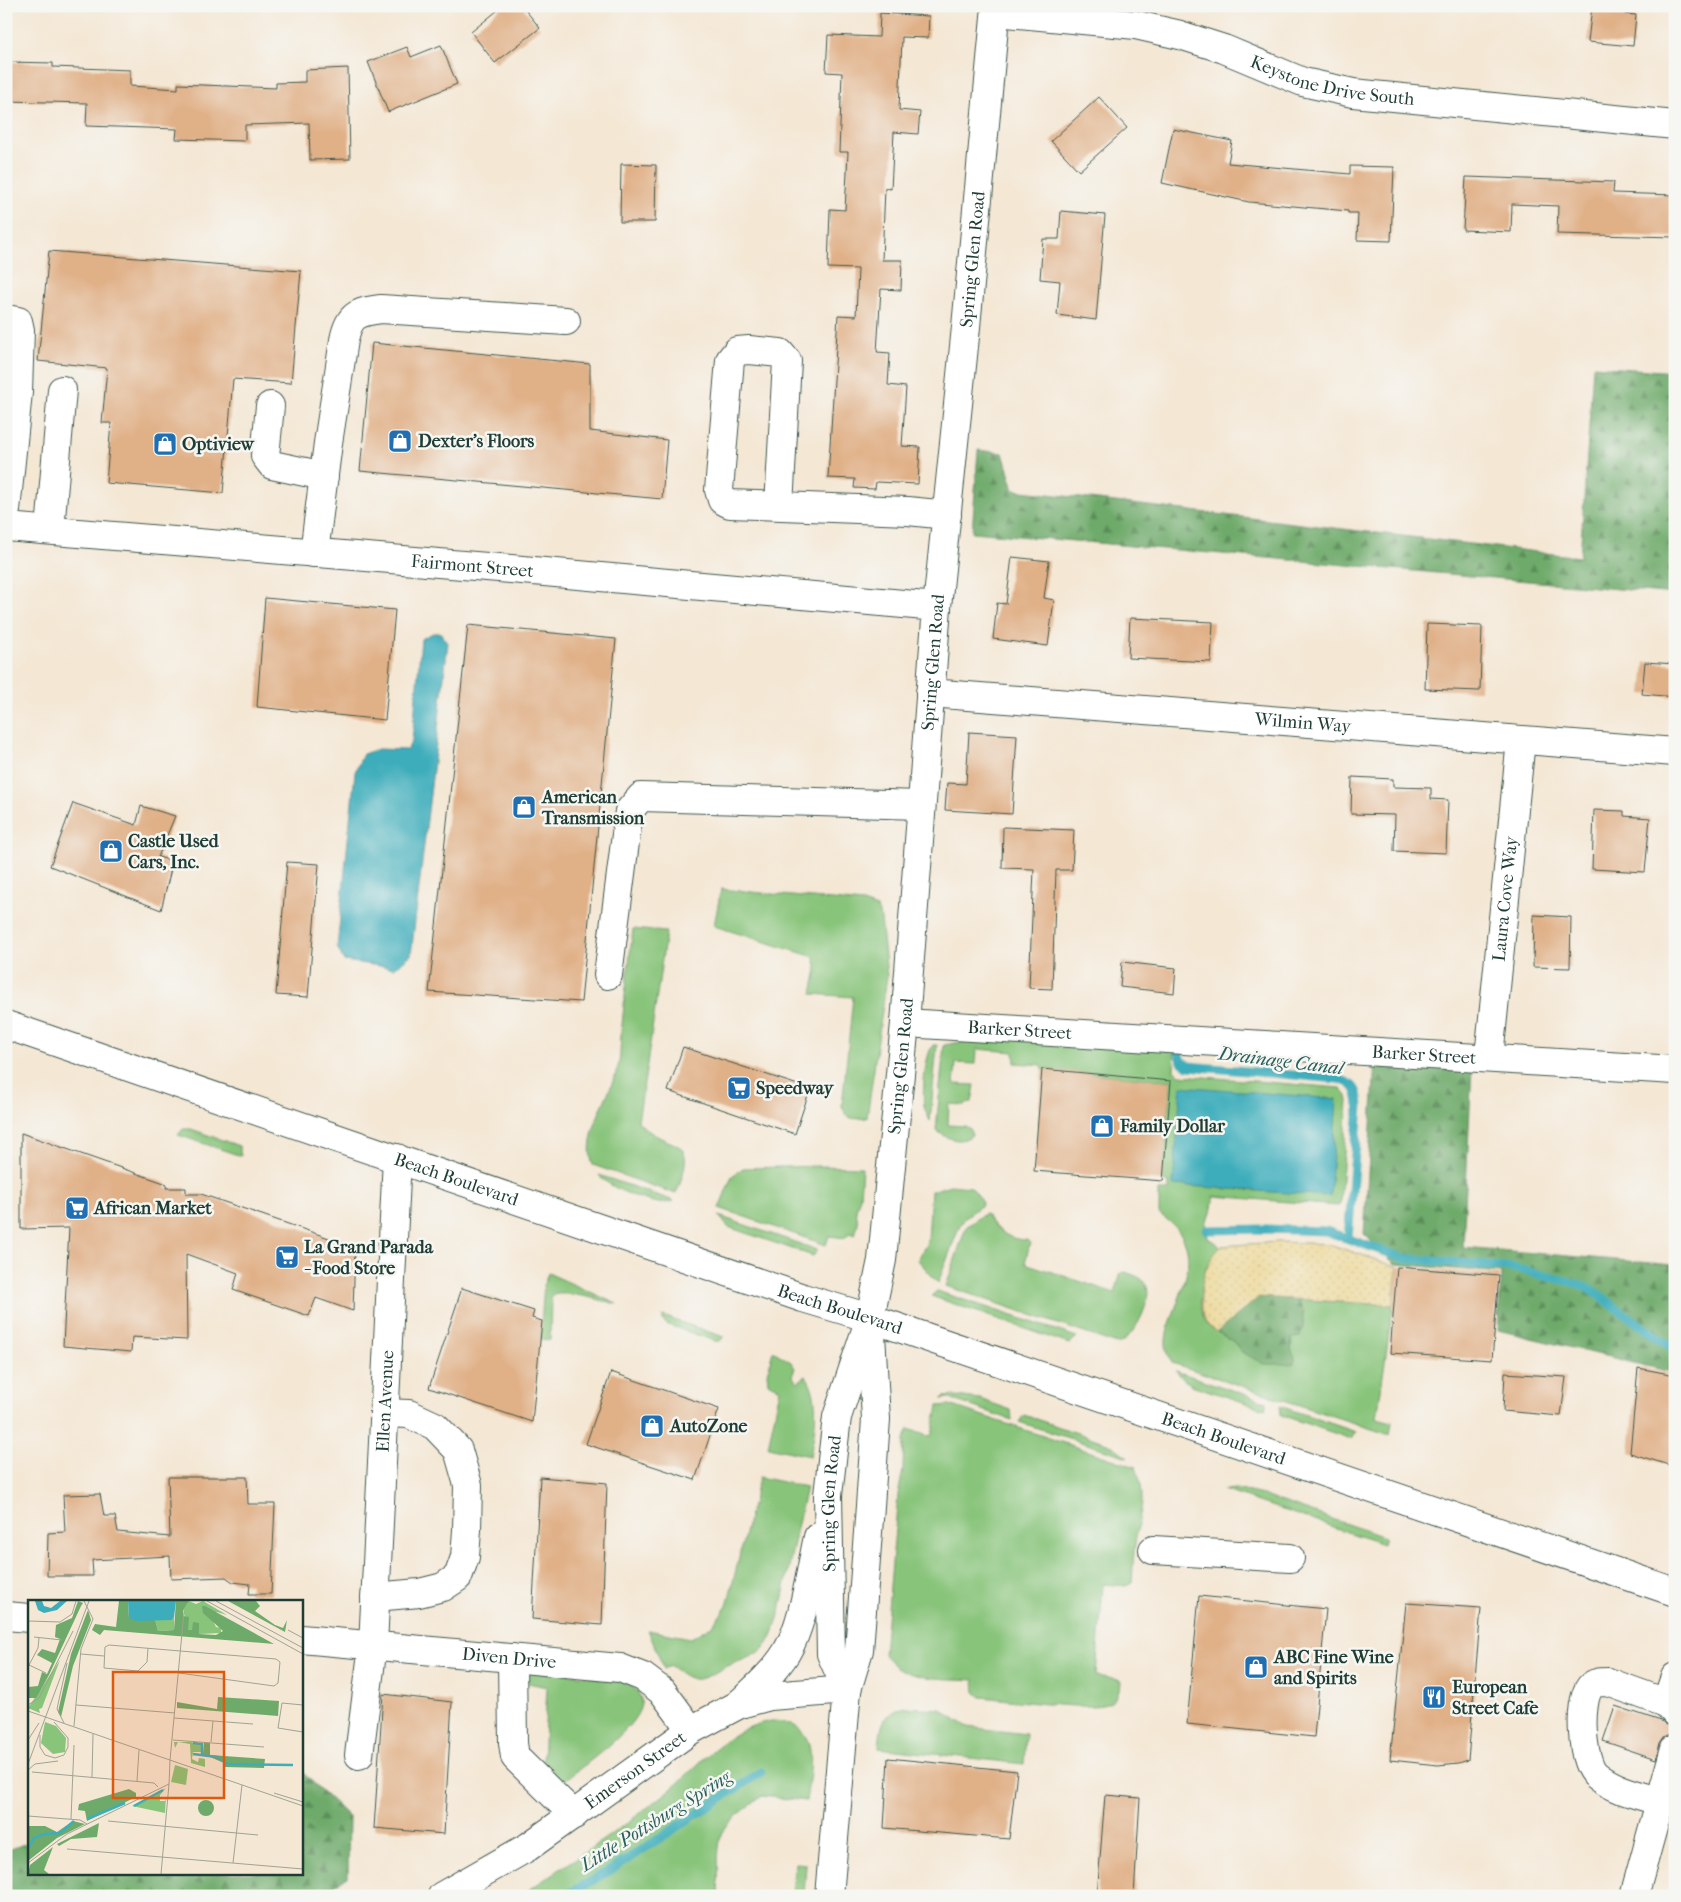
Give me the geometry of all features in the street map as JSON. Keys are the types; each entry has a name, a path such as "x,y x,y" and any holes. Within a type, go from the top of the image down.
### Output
{"main road":[{"name":"Keystone Drive South","path":"996,9 1136,25 1154,29 1224,49 1303,82 1353,93 1675,125"},
{"name":"Spring Glen Road","path":"847,1690 831,1654 828,1495 837,1417 870,1318 882,1260 905,1023 937,607 996,9"},
{"path":"314,553 347,325 361,311 381,310 566,321"},
{"path":"6,319 18,321 20,330 18,392 6,510"},
{"path":"779,506 786,361 780,353 749,350 737,351 730,360 719,490 722,500 730,504 779,506 908,511 947,515"},
{"path":"50,530 62,390"},
{"path":"270,406 265,456 272,465 324,476"},
{"name":"Fairmont Street","path":"6,527 937,607"},
{"name":"Wilmin Way","path":"930,694 1675,752"},
{"name":"Laura Cove Way","path":"1489,1057 1520,740"},
{"path":"608,975 629,811 642,797 921,805"},
{"name":"Barker Street","path":"905,1023 1489,1057 1675,1070"},
{"name":"Beach Boulevard","path":"6,1025 803,1298 870,1318 1675,1592"},
{"name":"Ellen Avenue","path":"359,1755 373,1645 396,1158"},
{"name":"Spring Glen Road","path":"828,1896 847,1690 859,1650 862,1624 876,1419 870,1318"},
{"path":"375,1597 418,1593 435,1589 443,1587 458,1577 465,1557 467,1530 468,1485 458,1450 435,1426 409,1414 384,1413"},
{"path":"740,1704 765,1680 786,1653 798,1623 828,1495"},
{"path":"1152,1550 1290,1558"},
{"path":"6,1616 28,1618"},
{"name":"Diven Drive","path":"302,1639 620,1668 643,1676 663,1692 691,1730"},
{"path":"512,1658 513,1743 515,1757 574,1815"},
{"path":"1660,1801 1622,1790 1596,1775 1589,1764 1583,1743 1585,1701 1590,1687 1598,1682 1608,1682 1670,1708 1675,1677"},
{"name":"Emerson Street","path":"442,1896 528,1847 691,1730 740,1704 770,1696 847,1690"},
{"path":"1634,1896 1675,1748"}],"green space":[{"path":"1593,366 1675,372 1675,594 972,532 978,450 1003,453 1014,490 1580,557"},
{"path":"721,889 863,903 877,908 881,919 887,976 867,1118 849,1117 842,1106 853,997 812,994 817,969 814,957 714,926"},
{"path":"633,929 666,932 638,1121 649,1131 678,1146 683,1151 685,1160 683,1174 676,1194 593,1165 590,1153 594,1127 619,1063"},
{"path":"988,1037 1175,1045 1174,1070 1180,1075 1340,1088 1347,1096 1348,1101 1340,1203 1338,1206 1214,1196 1211,1213 1205,1223 1208,1238 1220,1246 1206,1267 1200,1300 1202,1317 1208,1326 1234,1342 1242,1352 1294,1364 1291,1343 1304,1312 1298,1300 1393,1305 1377,1418 1392,1422 1390,1435 1172,1363 1166,1347 1166,1337 1184,1284 1188,1258 1186,1246 1181,1235 1172,1224 1159,1214 1159,1191 1169,1191 1169,1183 1163,1181 1171,1081 1042,1069 1042,1065 1015,1063 1014,1052 977,1049 976,1064 956,1063 954,1084 975,1085 972,1102 965,1105 949,1104 948,1125 965,1126 969,1128 972,1135 963,1140 958,1140 944,1136 936,1130 944,1045"},
{"path":"933,1045 937,1045 930,1121 924,1106 923,1092 926,1065"},
{"path":"1375,1063 1472,1068 1463,1247 1675,1265 1675,1373 1498,1330 1501,1273 1395,1264 1364,1234"},
{"path":"183,1129 191,1129 239,1146 241,1156 178,1135"},
{"path":"862,1167 860,1197 856,1210 858,1223 855,1235 849,1233 846,1238 829,1236 826,1245 719,1208 732,1176 743,1168"},
{"path":"599,1175 674,1201 666,1203 652,1202 617,1189"},
{"path":"950,1185 971,1187 981,1199 982,1205 967,1216 960,1225 938,1283 918,1260 928,1240 931,1191"},
{"path":"985,1213 993,1224 1008,1236 1027,1240 1030,1243 1025,1263 1115,1293 1121,1273 1125,1272 1135,1275 1141,1279 1147,1287 1147,1302 1140,1320 1129,1336 1117,1344 946,1286 966,1227"},
{"path":"719,1216 818,1250 813,1256 728,1227"},
{"path":"548,1273 617,1304 574,1295 557,1294 551,1296 550,1340 540,1339 544,1284"},
{"path":"937,1291 1077,1337 1069,1344 931,1296"},
{"path":"1259,1297 1298,1300 1303,1314 1303,1327 1300,1337 1292,1338 1291,1350 1295,1358 1294,1364 1264,1364 1242,1352 1234,1342 1217,1332"},
{"path":"663,1316 724,1337 720,1341 715,1341 668,1325 663,1321"},
{"path":"773,1351 791,1362 795,1368 792,1375 798,1382 806,1376 811,1384 816,1414 810,1456 768,1447 780,1389 768,1382 767,1373"},
{"path":"1176,1371 1267,1402 1265,1409 1194,1386 1184,1380"},
{"path":"955,1396 980,1399 1011,1410 1012,1420 948,1398 942,1399"},
{"path":"950,1405 1136,1467 1140,1479 1142,1506 1134,1549 1132,1583 1126,1586 1103,1584 1096,1676 1120,1680 1118,1693 1115,1699 1109,1703 1067,1706 981,1697 975,1692 974,1680 925,1677 912,1674 901,1670 891,1663 884,1654 898,1495 903,1470 904,1440 909,1429 927,1436 932,1435 938,1406"},
{"path":"1280,1406 1356,1432 1351,1439 1281,1415"},
{"path":"1024,1415 1110,1444 1128,1457 1019,1422"},
{"path":"759,1477 806,1487 780,1613 774,1631 762,1650 707,1677 701,1679 691,1678 671,1666 664,1669 648,1630 691,1638 713,1625 727,1606"},
{"path":"1237,1489 1262,1495 1385,1537 1383,1544 1223,1490"},
{"path":"528,1671 620,1678 640,1696 641,1706 634,1719 623,1732 594,1758 557,1786 544,1779 543,1762 547,1687 528,1683"},
{"path":"906,1707 940,1709 968,1727 1026,1734 1024,1764 879,1748 882,1727 887,1717"},
{"path":"771,1721 787,1723 799,1728 806,1737 810,1748 811,1760 806,1801 762,1796 729,1823 722,1834 720,1842 718,1896 519,1896 643,1811 674,1787 723,1742 753,1726"},
{"path":"302,1772 349,1817 348,1877 317,1896 6,1896 6,1851 28,1842 28,1874 302,1874"},
{"path":"795,1863 806,1864 804,1896 792,1896"}],"sand":[{"path":"1278,1242 1329,1244 1397,1267 1393,1305 1259,1297 1217,1332 1211,1328 1204,1320 1201,1296 1205,1271 1220,1246"}],"water":[{"path":"433,633 441,633 448,643 411,955 394,968 344,961 337,947 355,772 363,754 378,749 407,750 412,741 421,639"},
{"path":"1181,1086 1337,1099 1330,1196 1173,1185"}],"building":[{"path":"503,6 522,6 540,28 495,63 471,32"},
{"path":"1592,6 1626,6 1625,14 1636,15 1633,46 1588,42"},
{"path":"880,13 929,16 928,38 902,37 899,110 920,112 918,134 894,132 891,189 885,188 882,260 902,260 901,290 881,289 877,352 890,353 888,385 906,387 902,446 920,447 918,484 876,482 875,489 854,488 855,479 828,478 838,315 856,316 858,269 828,268 830,209 845,210 848,152 839,152 842,73 826,72 828,35 879,37"},
{"path":"441,45 457,84 388,112 368,62 407,47 411,57"},
{"path":"6,62 53,63 53,67 130,70 130,86 178,89 178,84 276,88 276,83 305,82 305,70 348,68 350,159 310,160 309,123 245,125 245,141 176,139 177,129 86,126 87,103 6,101"},
{"path":"1099,97 1127,128 1079,171 1051,141"},
{"path":"1173,129 1232,141 1228,163 1350,174 1350,166 1394,167 1391,241 1357,240 1358,213 1249,202 1162,183"},
{"path":"621,164 656,165 655,222 620,222"},
{"path":"1466,177 1614,182 1613,193 1675,195 1675,237 1557,234 1558,206 1512,204 1511,232 1463,230"},
{"path":"1061,211 1105,215 1096,320 1057,315 1060,281 1040,279 1043,239 1059,239"},
{"path":"49,251 301,271 291,383 233,379 223,493 106,483 111,423 102,423 107,368 38,361"},
{"path":"372,343 590,364 590,431 667,440 662,499 360,471"},
{"path":"1012,557 1049,561 1044,598 1054,600 1048,646 993,639 997,603 1006,604"},
{"path":"265,598 395,610 385,720 257,707"},
{"path":"1130,618 1213,622 1211,662 1128,658"},
{"path":"1427,624 1482,626 1480,691 1425,689"},
{"path":"468,625 616,639 581,1002 429,992"},
{"path":"1645,662 1675,664 1675,697 1642,694"},
{"path":"969,732 1017,735 1012,814 945,810 947,783 966,784"},
{"path":"1352,777 1393,779 1393,787 1431,788 1431,799 1448,800 1446,853 1394,851 1395,815 1351,814"},
{"path":"73,803 136,825 141,806 175,816 158,857 173,861 161,910 50,866"},
{"path":"1594,810 1624,811 1624,816 1650,818 1645,872 1592,869"},
{"path":"1003,827 1074,830 1072,870 1056,870 1052,989 1029,988 1034,869 1002,868"},
{"path":"287,862 319,864 308,997 276,995"},
{"path":"1534,915 1571,917 1570,968 1533,967"},
{"path":"1122,962 1176,968 1174,993 1120,987"},
{"path":"683,1047 810,1089 795,1134 668,1091"},
{"name":"Family Dollar","path":"1042,1069 1171,1081 1163,1181 1034,1171"},
{"path":"21,1133 167,1184 166,1188 186,1188 186,1194 201,1194 355,1247 353,1311 316,1298 309,1316 233,1290 238,1273 186,1254 187,1340 132,1337 131,1352 63,1346 69,1228 21,1229"},
{"path":"1397,1267 1499,1275 1492,1360 1390,1353"},
{"path":"462,1288 534,1311 532,1318 542,1321 532,1422 429,1388"},
{"path":"1638,1368 1675,1375 1675,1467 1630,1453"},
{"name":"AutoZone","path":"611,1372 719,1409 695,1480 586,1444"},
{"path":"1505,1373 1566,1377 1561,1416 1503,1411"},
{"path":"168,1477 247,1477 248,1504 275,1504 271,1594 249,1594 250,1584 233,1582 226,1577 171,1579 170,1556 92,1560 93,1576 47,1576 48,1533 65,1532 63,1495 100,1494 104,1516 115,1516 118,1532 170,1537"},
{"path":"540,1477 607,1483 602,1625 532,1619"},
{"name":"ABC Fine Wine and Spirits","path":"1199,1596 1326,1609 1314,1737 1187,1724"},
{"name":"European Street Cafe","path":"1406,1603 1481,1608 1468,1760 1438,1765 1390,1760"},
{"path":"383,1694 452,1702 444,1834 374,1828"},
{"path":"1615,1706 1661,1721 1672,1728 1670,1734 1664,1737 1660,1743 1656,1759 1603,1741"},
{"path":"888,1758 1017,1771 1009,1839 884,1828"},
{"path":"1105,1795 1140,1798 1134,1896 1097,1896"}],"waterway":[{"name":"Drainage Canal","path":"1179,1052 1182,1062 1189,1066 1338,1079 1354,1088 1358,1095 1359,1106 1348,1238"},
{"name":"Little Pottsburg Spring","path":"1207,1230 1326,1231 1403,1258 1514,1268 1579,1284 1592,1290 1675,1350"},
{"name":"Little Pottsburg Spring","path":"565,1896 614,1868 761,1772"}],"place":[{"name":"Dexter's Floors","path":"400,441"},
{"name":"Optiview","path":"165,444"},
{"name":"American Transmission","path":"524,807"},
{"name":"Castle Used Cars, Inc.","path":"111,851"},
{"name":"Speedway","path":"739,1088"},
{"name":"Family Dollar","path":"1102,1126"},
{"name":"African Market","path":"77,1208"},
{"name":"La Grand Parada - Food Store","path":"287,1257"},
{"name":"AutoZone","path":"652,1426"},
{"name":"ABC Fine Wine and Spirits","path":"1256,1667"},
{"name":"European Street Cafe","path":"1434,1697"}]}
